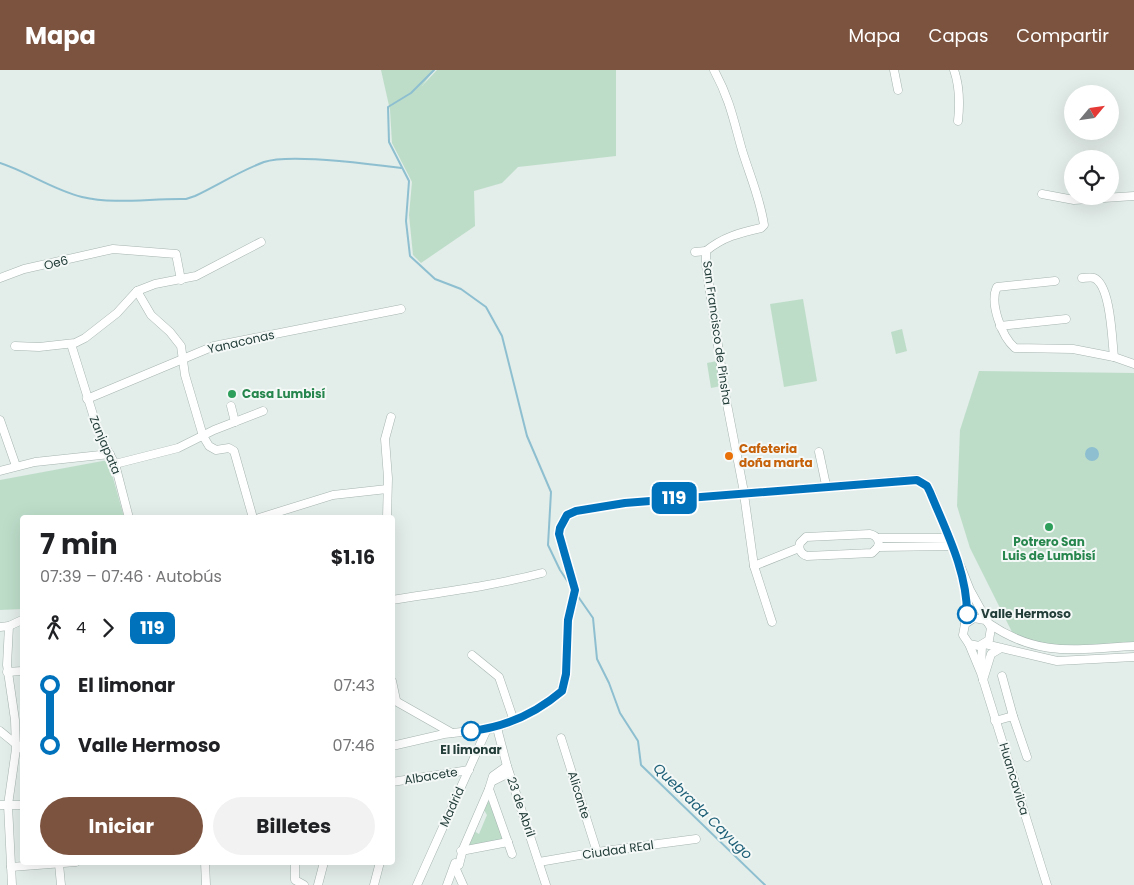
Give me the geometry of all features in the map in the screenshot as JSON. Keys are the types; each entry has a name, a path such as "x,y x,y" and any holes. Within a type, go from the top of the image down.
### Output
{"street":[{"name":"San Francisco de Pinsha","path":"714,70 729,100 742,150 762,206 764,225 761,228 732,234 719,240 706,251 706,265 726,399 744,492 754,566 772,622"},
{"path":"894,70 898,90"},
{"path":"954,70 960,102 958,121"},
{"path":"1042,194 1074,200 1134,196"},
{"path":"15,346 39,347 71,344 85,338 99,327 137,291 155,284 181,280 213,269 261,242"},
{"name":"Oe6","path":"0,278 24,270 113,249 176,254 181,280"},
{"path":"695,252 706,251"},
{"path":"1082,278 1093,278 1100,283 1105,294 1114,357"},
{"path":"1055,281 997,287 995,299 1000,326 1008,342 1014,348 1072,349 1114,357 1134,364"},
{"path":"137,291 151,315 176,338 183,352 182,359 203,436 212,449 229,448 234,451 252,515"},
{"name":"Yanaconas","path":"87,399 214,346 402,309"},
{"path":"1000,326 1066,319"},
{"name":"Zanjapata","path":"71,344 100,437 115,464 128,515"},
{"path":"231,406 235,422"},
{"path":"115,464 178,448 263,411"},
{"path":"387,515 385,439 391,417"},
{"path":"0,420 16,466"},
{"path":"819,452 826,485"},
{"path":"0,471 35,462 110,454"},
{"path":"395,745 452,733 497,728 533,712 562,691 566,674 568,620 575,593 559,534 567,515 576,511 625,503 744,492 917,480 927,486 930,492 991,634 984,645"},
{"path":"279,515 333,495 387,489"},
{"path":"870,534 877,538 951,542 878,547 872,553 807,556 799,548 801,540 809,537 870,534"},
{"path":"877,538 878,547"},
{"path":"754,566 799,548"},
{"path":"957,558 966,595 963,635 969,644 1001,648 1056,661 1134,657"},
{"path":"395,599 483,584 503,583 542,574"},
{"path":"965,624 974,618 986,622 1020,641 1048,649 1134,646"},
{"path":"0,627 9,626 20,621"},
{"path":"9,626 7,648 8,672 15,720 15,742 4,805 12,885"},
{"name":"Huancavilca","path":"969,644 982,677 1047,885"},
{"name":"Huancavilca","path":"982,677 984,645"},
{"path":"982,677 991,654 1001,648"},
{"path":"472,655 499,677 514,721"},
{"path":"8,672 20,670"},
{"path":"1002,676 1027,757"},
{"path":"395,701 452,733"},
{"path":"996,721 1013,716"},
{"name":"23 de Abril","path":"497,728 508,770 546,885"},
{"name":"Madrid","path":"417,885 487,729"},
{"path":"0,730 20,747"},
{"name":"Alicante","path":"561,738 596,852"},
{"name":"Albacete","path":"395,782 469,770"},
{"path":"447,885 455,867 458,865 462,849 496,772 508,770"},
{"path":"489,789 512,854"},
{"path":"4,805 20,805"},
{"name":"Ciudad REal","path":"539,862 596,852 696,839"},
{"path":"462,849 508,842"},
{"path":"11,867 43,865"},
{"path":"59,865 62,885"},
{"path":"205,865 206,885"},
{"path":"296,865 295,880 304,885"},
{"path":"318,885 323,865"},
{"path":"374,885 379,865"},
{"path":"455,867 463,885"}],"green space":[{"path":"381,70 434,70 422,86 437,70 616,70 616,156 518,167 502,183 474,191 475,226 421,263 413,255 409,215 412,182 392,143 390,110"},
{"path":"803,299 817,381 784,387 770,304"},
{"path":"902,329 907,351 896,354 891,332"},
{"path":"717,361 721,386 711,388 707,363"},
{"name":"Potrero San Luis de Lumbisí","path":"979,371 1134,373 1134,645 1056,650 1013,634 970,548 957,506 960,430"},
{"path":"108,460 123,515 20,515 20,609 0,610 0,480"},
{"path":"488,800 505,840 468,847 474,831 479,834 487,815 484,810"}],"water":[{"path":"1092,447 1097,449 1099,454 1097,459 1092,461 1087,459 1085,454 1087,449"}],"waterway":[{"name":"Quebrada Cayugo","path":"434,70 411,93 388,107 389,142 409,181 406,221 410,256 435,279 461,289 486,307 502,336 527,436 551,492 548,545 560,570 570,585"},
{"path":"0,163 71,194 108,201 186,199 264,162 276,160 331,160 401,168"},
{"name":"Quebrada Cayugo","path":"577,595 593,618 597,659 609,683 620,713 638,741 641,765 765,885"}],"bus line":[{"name":"119","path":"471,731 497,728 514,721 533,712 562,691 566,674 568,620 575,590 559,534 563,520 567,515 576,511 625,503 744,492 909,478 917,480 927,486 957,558 964,581 967,614"}],"place":[{"name":"Casa Lumbisí","path":"232,394"},
{"name":"Cafeteria doña marta","path":"729,456"},
{"name":"Potrero San Luis de Lumbisí","path":"1049,527"},
{"name":"Valle Hermoso","path":"967,614"},
{"name":"El limonar","path":"471,731"}]}
